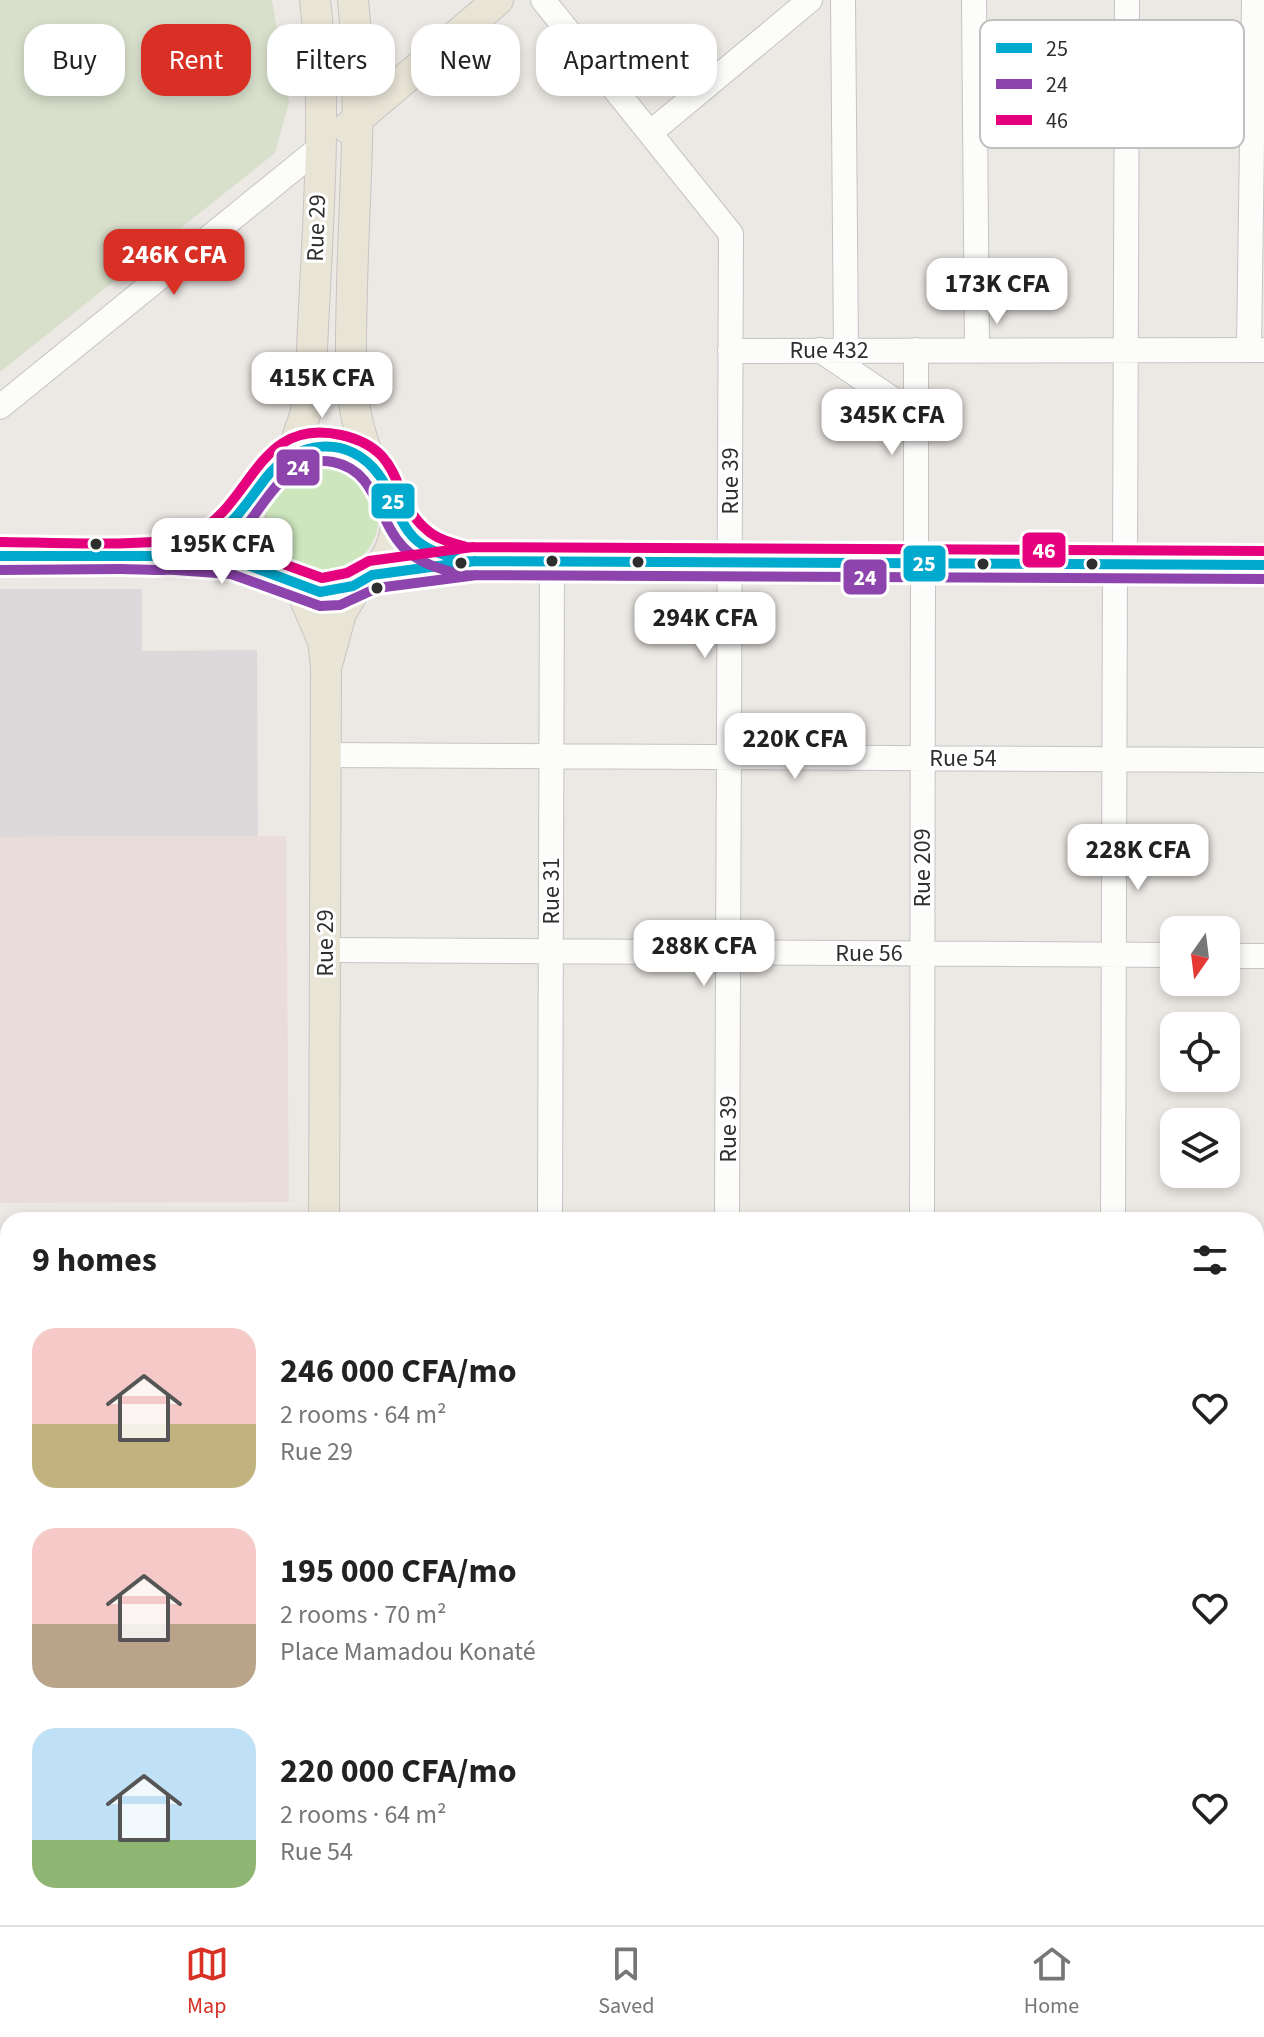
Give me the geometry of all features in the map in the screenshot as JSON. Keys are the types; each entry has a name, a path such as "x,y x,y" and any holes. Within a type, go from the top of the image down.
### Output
{"main road":[{"name":"Rue 29","path":"292,453 305,415 311,376 318,142 319,41 315,0"},
{"path":"353,0 356,108 351,384 360,440 413,537 437,553 464,561"},
{"path":"318,142 473,0"},
{"path":"356,108 498,0"},
{"path":"182,554 215,540 250,504 265,473 292,453 313,447 334,447 355,454 373,466"},
{"path":"365,580 393,541 394,502"},
{"path":"250,504 249,530 257,554 272,574"},
{"path":"0,556 182,554 243,563 301,590 330,593 365,580 464,561 1264,565"},
{"name":"Rue 29","path":"326,666 341,613 365,580"},
{"name":"Rue 29","path":"301,590 323,641 326,666 324,1212"}],"street":[{"name":"Rue 39","path":"543,0 731,234 727,1212"},
{"path":"650,133 810,0"},
{"path":"843,0 846,350"},
{"path":"974,0 977,350"},
{"path":"1127,0 1127,20"},
{"path":"1254,0 1256,350"},
{"path":"0,407 318,142"},
{"path":"1113,1212 1114,759 1126,350 1127,148"},
{"path":"820,350 916,415"},
{"name":"Rue 209","path":"916,350 923,758 922,1212"},
{"name":"Rue 432","path":"730,351 1256,350"},
{"name":"Rue 31","path":"550,1212 552,561"},
{"name":"Rue 54","path":"325,755 1264,760"},
{"name":"Rue 56","path":"325,950 1160,955"},
{"path":"1240,956 1264,956"}],"shaded area":[{"path":"0,589 142,589 142,651 257,650 258,836 0,837"},
{"path":"286,836 289,1202 0,1203 0,837"}],"green space":[{"path":"0,0 272,0 276,24 267,24 267,96 288,96 289,102 275,153 0,372"},
{"path":"320,456 342,461 362,473 374,493 379,515 374,537 362,557 342,569 320,574 298,569 278,557 266,537 261,515 266,493 278,473 298,461"}],"transit line":[{"name":"46","path":"0,542 157,542 194,534 214,521 230,504 273,450 291,438 313,433 341,435 362,442 377,452 388,463 415,518 436,536 466,547 1264,551"},
{"name":"25","path":"0,556 181,554 197,548 223,530 277,466 291,456 322,447 353,452 367,462 384,482 403,523 414,538 431,550 464,561 1264,565"},
{"name":"24","path":"0,570 159,570 192,566 235,540 283,479 297,468 314,462 333,462 348,467 368,485 394,535 409,553 423,562 463,575 1264,579"},
{"name":"46","path":"162,541 237,547 322,578 347,573 369,561 473,547"},
{"name":"25","path":"162,555 234,560 320,592 353,586 372,575 475,561"},
{"name":"24","path":"162,569 231,574 320,606 340,605 377,588 477,575"}]}
